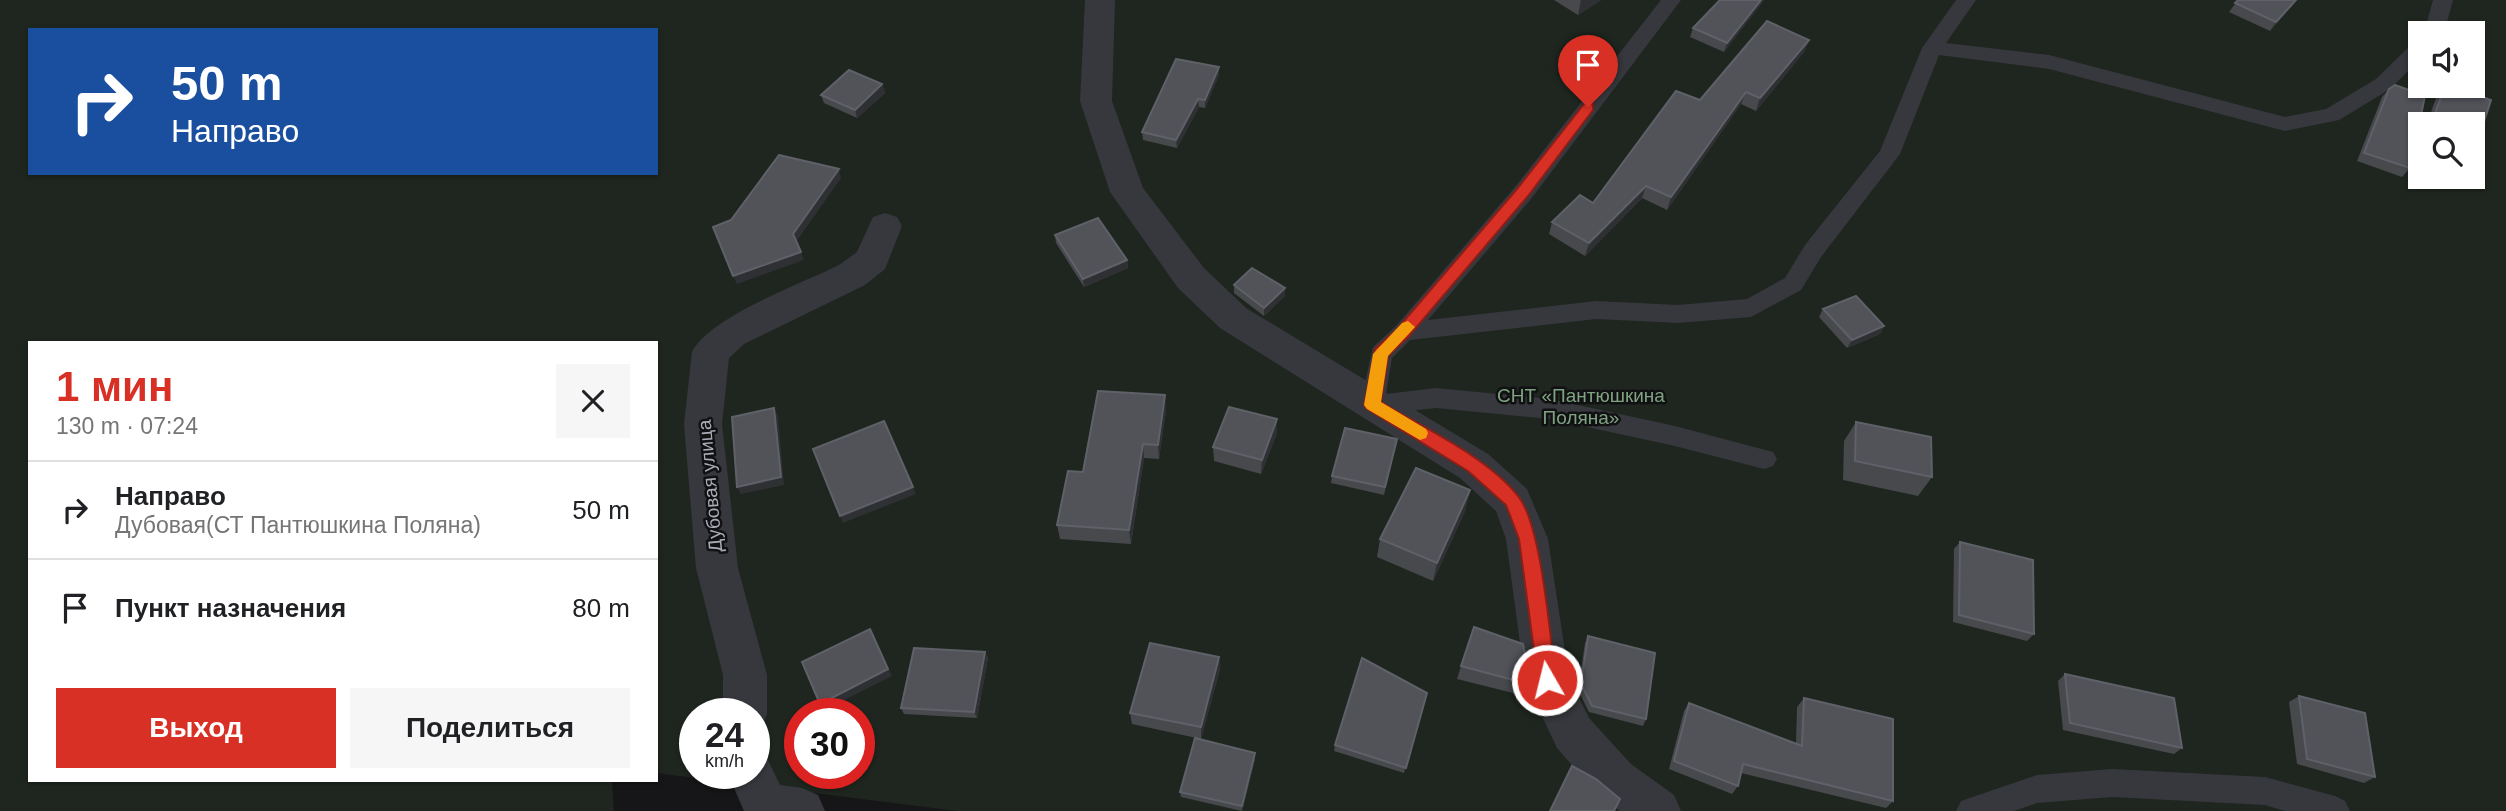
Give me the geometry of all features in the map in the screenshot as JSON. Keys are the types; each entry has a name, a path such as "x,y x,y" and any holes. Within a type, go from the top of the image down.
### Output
{"street":[{"path":"1100,0 1096,101 1127,192 1191,278 1233,318 1474,466 1513,501 1527,539 1547,680 1573,733 1615,780 1658,811"},
{"name":"Дубовая улица","path":"745,698 745,675 717,568 705,450 703,424 711,352 732,334 852,275 872,260 885,226"},
{"path":"758,789 764,803 785,810 803,811"}],"lane":[{"path":"1671,0 1522,193 1404,332 1381,354 1372,405 1436,398 1550,409 1675,436 1764,459"},
{"path":"1404,332 1597,310 1678,314 1751,308 1793,284 1813,251 1889,154 1932,48 1966,0"},
{"path":"2437,21 2443,0"},
{"path":"1932,48 2049,62 2285,124 2332,115 2383,84 2408,60"},
{"path":"1971,811 2037,789 2112,783 2265,792 2335,811"}],"green space":[{"name":"СНТ «Пантюшкина Поляна»","path":"0,0 2506,0 2506,811 957,811 770,787 770,698 679,698 679,776 658,773 658,341 28,341 28,782 612,782 614,811 0,811"}],"building":[{"path":"1720,0 1761,0 1727,43 1693,28"},
{"path":"2238,0 2296,0 2276,22 2235,3"},
{"path":"1767,21 1809,40 1760,98 1746,92 1671,197 1646,186 1589,243 1552,222 1580,195 1593,203 1676,91 1700,100"},
{"path":"1176,59 1219,67 1205,100 1198,99 1176,140 1142,132"},
{"path":"849,70 882,84 855,110 821,95"},
{"path":"2395,85 2408,90 2408,98 2425,98 2422,112 2408,112 2408,167 2364,153 2389,89"},
{"path":"2441,98 2491,100 2485,118 2485,112 2436,112"},
{"path":"779,155 839,169 793,234 801,252 733,276 713,227 731,220"},
{"path":"1098,218 1127,260 1083,279 1055,235"},
{"path":"1252,268 1285,288 1264,308 1234,285"},
{"path":"1856,296 1884,326 1852,340 1823,309"},
{"path":"1098,391 1165,395 1158,445 1143,444 1129,530 1057,525 1068,471 1083,472"},
{"path":"1229,407 1277,419 1262,460 1213,447"},
{"path":"774,408 781,477 737,487 732,417"},
{"path":"884,421 913,487 840,516 813,449"},
{"path":"1856,422 1931,437 1932,477 1855,461"},
{"path":"1345,428 1397,439 1385,487 1332,476"},
{"path":"1416,468 1470,490 1437,563 1380,539"},
{"path":"1960,542 2033,560 2034,634 1959,615"},
{"path":"1474,627 1523,644 1525,655 1517,681 1461,666"},
{"path":"870,629 888,669 832,698 817,698 802,662"},
{"path":"1588,636 1655,653 1646,719 1592,706 1581,684"},
{"path":"1150,643 1219,657 1201,727 1130,713"},
{"path":"914,648 985,652 974,712 901,708"},
{"path":"1362,658 1427,693 1406,768 1335,745"},
{"path":"2065,674 2174,698 2182,748 2070,723"},
{"path":"2299,696 2365,713 2375,777 2307,759"},
{"path":"1804,698 1893,719 1893,801 1743,764 1738,786 1674,761 1689,703 1802,746"},
{"path":"1195,738 1255,753 1242,806 1180,792"},
{"path":"1572,766 1596,779 1620,799 1614,811 1550,811"}],"slow traffic":[{"path":"1408,327 1381,354 1372,405 1420,433"}],"route":[{"path":"1547,680 1527,539 1513,501 1474,466 1372,405 1381,354 1404,332 1522,193 1588,107"}]}
